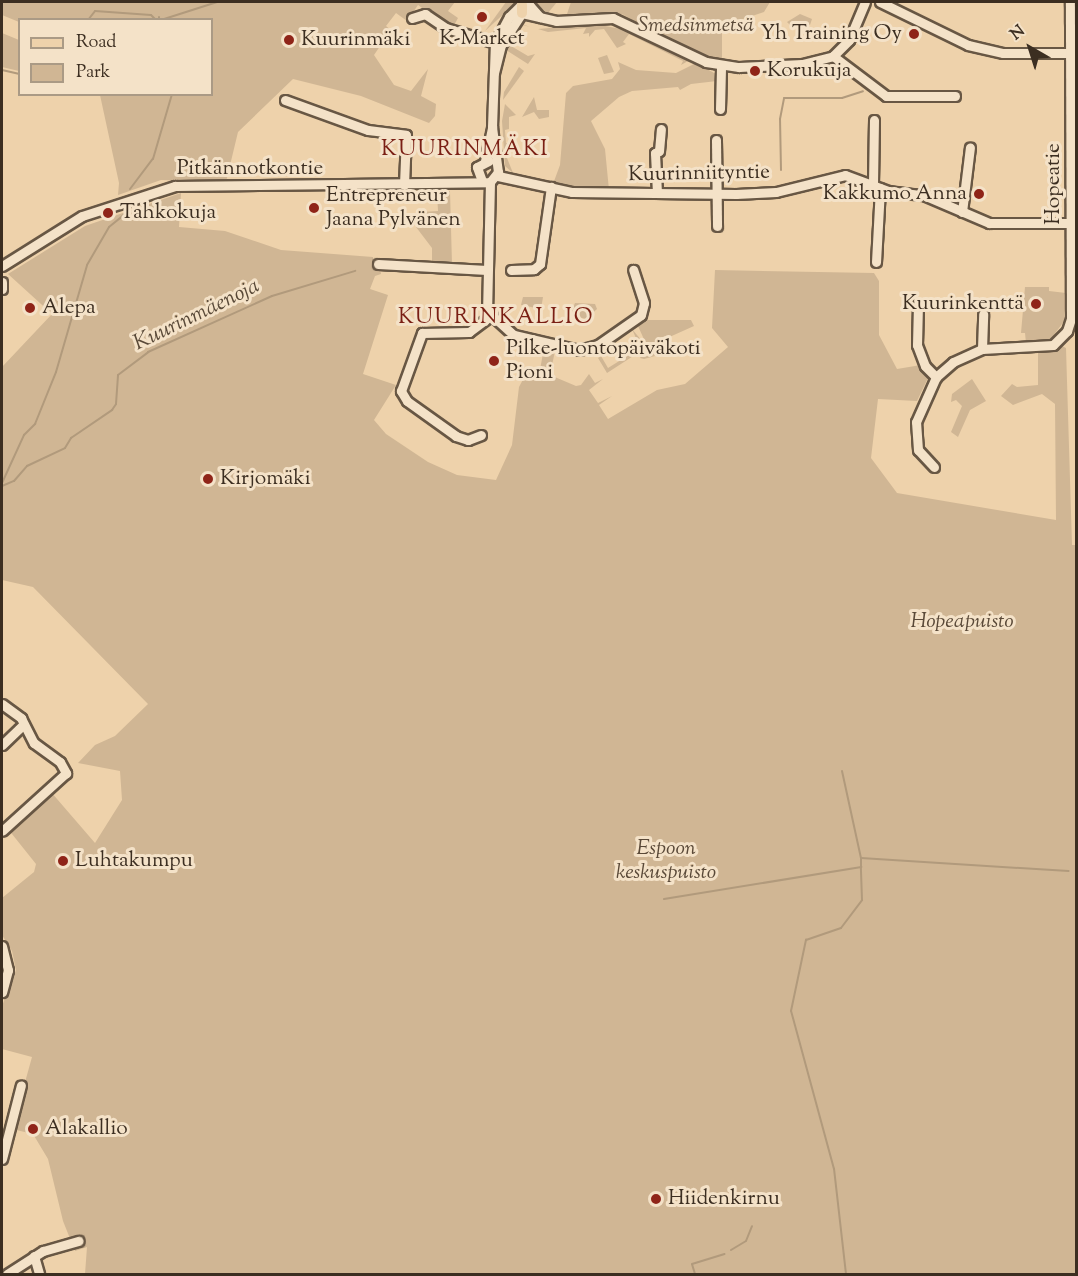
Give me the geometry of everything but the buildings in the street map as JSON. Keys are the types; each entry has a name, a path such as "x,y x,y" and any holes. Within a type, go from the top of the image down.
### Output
{"street":[{"path":"633,270 644,303 642,315 589,349 514,335 490,316 487,270 494,73 498,44 523,6 540,17 622,20 721,67 802,64 833,56 849,40 865,2"},
{"path":"880,2 968,45 1003,53 1073,52"},
{"name":"Hopeatie","path":"982,349 1053,345 1067,330 1071,319 1074,275 1072,223 1074,168 1070,2"},
{"path":"412,18 425,14 446,28 498,44"},
{"path":"833,56 886,96 955,96"},
{"path":"720,109 721,67"},
{"path":"285,100 363,129 406,135 404,185"},
{"path":"874,120 876,262"},
{"path":"492,128 485,161 476,172 492,177"},
{"path":"657,193 655,153 659,150 661,129"},
{"path":"716,140 717,226"},
{"path":"962,212 970,147"},
{"path":"485,161 492,177"},
{"name":"Pitkännotkontie","path":"446,184 476,172"},
{"name":"Kuurinniityntie","path":"492,177 586,193 717,193 776,192 836,175 926,196 999,225 1072,223"},
{"name":"Pitkännotkontie","path":"2,266 81,216 164,188 446,184 492,177"},
{"path":"511,270 534,269 540,264 551,187"},
{"path":"378,264 487,270"},
{"path":"2,282 2,289"},
{"path":"918,304 917,345 925,366 936,377"},
{"path":"934,467 918,450 916,422 936,377 953,362 982,349 983,314"},
{"path":"481,435 468,440 456,435 407,401 401,391 424,332 469,332 490,316"},
{"path":"2,704 24,724 34,744 60,762 66,773 2,831"},
{"path":"2,745 24,724"},
{"path":"2,946 8,965 2,992"},
{"path":"2,1159 21,1085"},
{"path":"7,1275 34,1256 79,1241"},
{"path":"34,1256 39,1275"}],"green space":[{"path":"2,2 455,2 448,11 458,18 452,29 418,5 407,21 396,13 386,26 391,30 374,55 394,85 411,91 428,69 421,96 436,104 435,116 429,123 361,96 293,79 238,132 226,182 161,180 118,195 119,183 100,96 213,96 213,18 18,18 18,22 2,15"},
{"path":"506,2 517,2 485,31"},
{"path":"539,2 557,2 548,13 536,5"},
{"name":"Smedsinmetsä","path":"571,2 770,2 764,12 731,23 722,21 722,62 701,56 622,14 566,17"},
{"path":"800,14 812,19 810,25 793,28 787,22"},
{"path":"522,24 530,27 523,25 511,46 528,56 535,54 528,64 506,50"},
{"path":"595,24 631,31 688,61 681,65 683,61 629,34 623,42 626,44 617,48 604,29 595,30 589,37 589,33 583,34 586,28 548,32 538,29"},
{"path":"2,33 18,40 18,71 2,67"},
{"path":"607,55 614,72 604,74 598,58"},
{"path":"618,62 636,70 676,73 696,63 716,74 717,81 691,84 680,90 678,87 632,91 619,97 591,121 605,149 609,190 582,190 553,184 560,165 566,93 573,86 612,79 620,69"},
{"path":"519,67 524,71 503,100 504,92"},
{"path":"534,97 537,110 549,110 549,117 539,119 534,112 522,117"},
{"path":"505,104 516,115 509,117 509,129 505,130 506,143 512,143 506,145 506,154 511,154 507,158 513,173 505,166 502,121"},
{"path":"437,191 450,191 452,264 432,263 432,248 416,227 421,212 438,211"},
{"name":"Espoon keskuspuisto","path":"181,193 179,227 225,231 281,250 373,257 374,271 380,269 381,274 375,276 370,289 388,295 363,374 396,385 374,420 386,434 428,462 457,475 496,480 512,445 519,387 528,370 539,375 544,348 555,351 550,375 576,386 581,385 589,374 595,383 603,379 589,390 598,403 612,396 599,405 608,419 657,390 685,384 728,347 712,328 715,270 874,273 879,281 879,335 897,369 921,365 928,378 917,401 878,399 871,458 897,493 1056,520 1055,404 1042,394 1013,405 1001,396 1012,384 1017,387 1038,385 1038,352 1060,345 1066,348 1072,545 1076,545 1076,1274 85,1274 87,1247 75,1251 63,1221 48,1159 33,1134 12,1129 32,1057 2,1049 2,1006 16,970 12,951 2,935 2,898 34,872 36,864 8,829 51,792 95,843 122,800 120,771 78,763 95,745 115,736 148,704 33,587 2,580 2,367 52,314 8,274 85,226"},
{"path":"71,228 72,230 2,274 47,239"},
{"path":"1025,287 1049,287 1049,291 1066,293 1065,320 1050,340 1026,343 1025,333 1021,333"},
{"path":"523,297 543,297 541,309 521,305"},
{"path":"575,303 595,304 597,309 586,319 570,315"},
{"path":"645,320 691,320 694,326 665,339 655,356 644,359 640,358 647,346 638,326"},
{"path":"632,329 642,341 641,351 607,373 598,358 601,356 608,368 624,358 639,345"},
{"path":"972,379 986,401 970,410 958,437 951,432 962,406 956,400 951,402 952,394"}],"waterway":[{"path":"167,18 217,2 271,2"},
{"path":"90,18 95,11 151,15 154,18"},
{"path":"2,70 18,74"},
{"path":"781,170 780,119 784,98 842,98 863,91"},
{"path":"130,189 153,159 171,96"},
{"path":"2,483 24,435 35,424 56,372 87,265 109,227 129,211"},
{"name":"Kuurinmäenoja","path":"2,486 14,481 27,466 65,448 71,438 112,410 116,404 118,375 148,352 272,296 355,271"},
{"path":"842,771 861,858"},
{"path":"664,899 861,867 861,858 1069,871"},
{"path":"846,1274 834,1169 791,1011 806,940 841,928 862,900 861,867"},
{"path":"731,1250 746,1241 752,1226"},
{"path":"695,1274 692,1264 725,1254"}],"place":[{"name":"K-Market","path":"482,17"},
{"name":"Yh Training Oy","path":"914,34"},
{"name":"Kuurinmäki","path":"289,40"},
{"name":"Korukuja","path":"755,71"},
{"name":"Kakkumo Anna","path":"979,194"},
{"name":"Entrepreneur Jaana Pylvänen","path":"314,208"},
{"name":"Tahkokuja","path":"108,213"},
{"name":"Kuurinkenttä","path":"1036,304"},
{"name":"Alepa","path":"30,308"},
{"name":"Pilke-luontopäiväkoti Pioni","path":"494,361"},
{"name":"Kirjomäki","path":"208,479"},
{"name":"Luhtakumpu","path":"63,861"},
{"name":"Alakallio","path":"33,1129"},
{"name":"Hiidenkirnu","path":"656,1199"}],"district":[{"name":"KUURINMÄKI","path":"465,151"},
{"name":"KUURINKALLIO","path":"496,319"}],"park label":[{"name":"Hopeapuisto","path":"962,622"}]}
